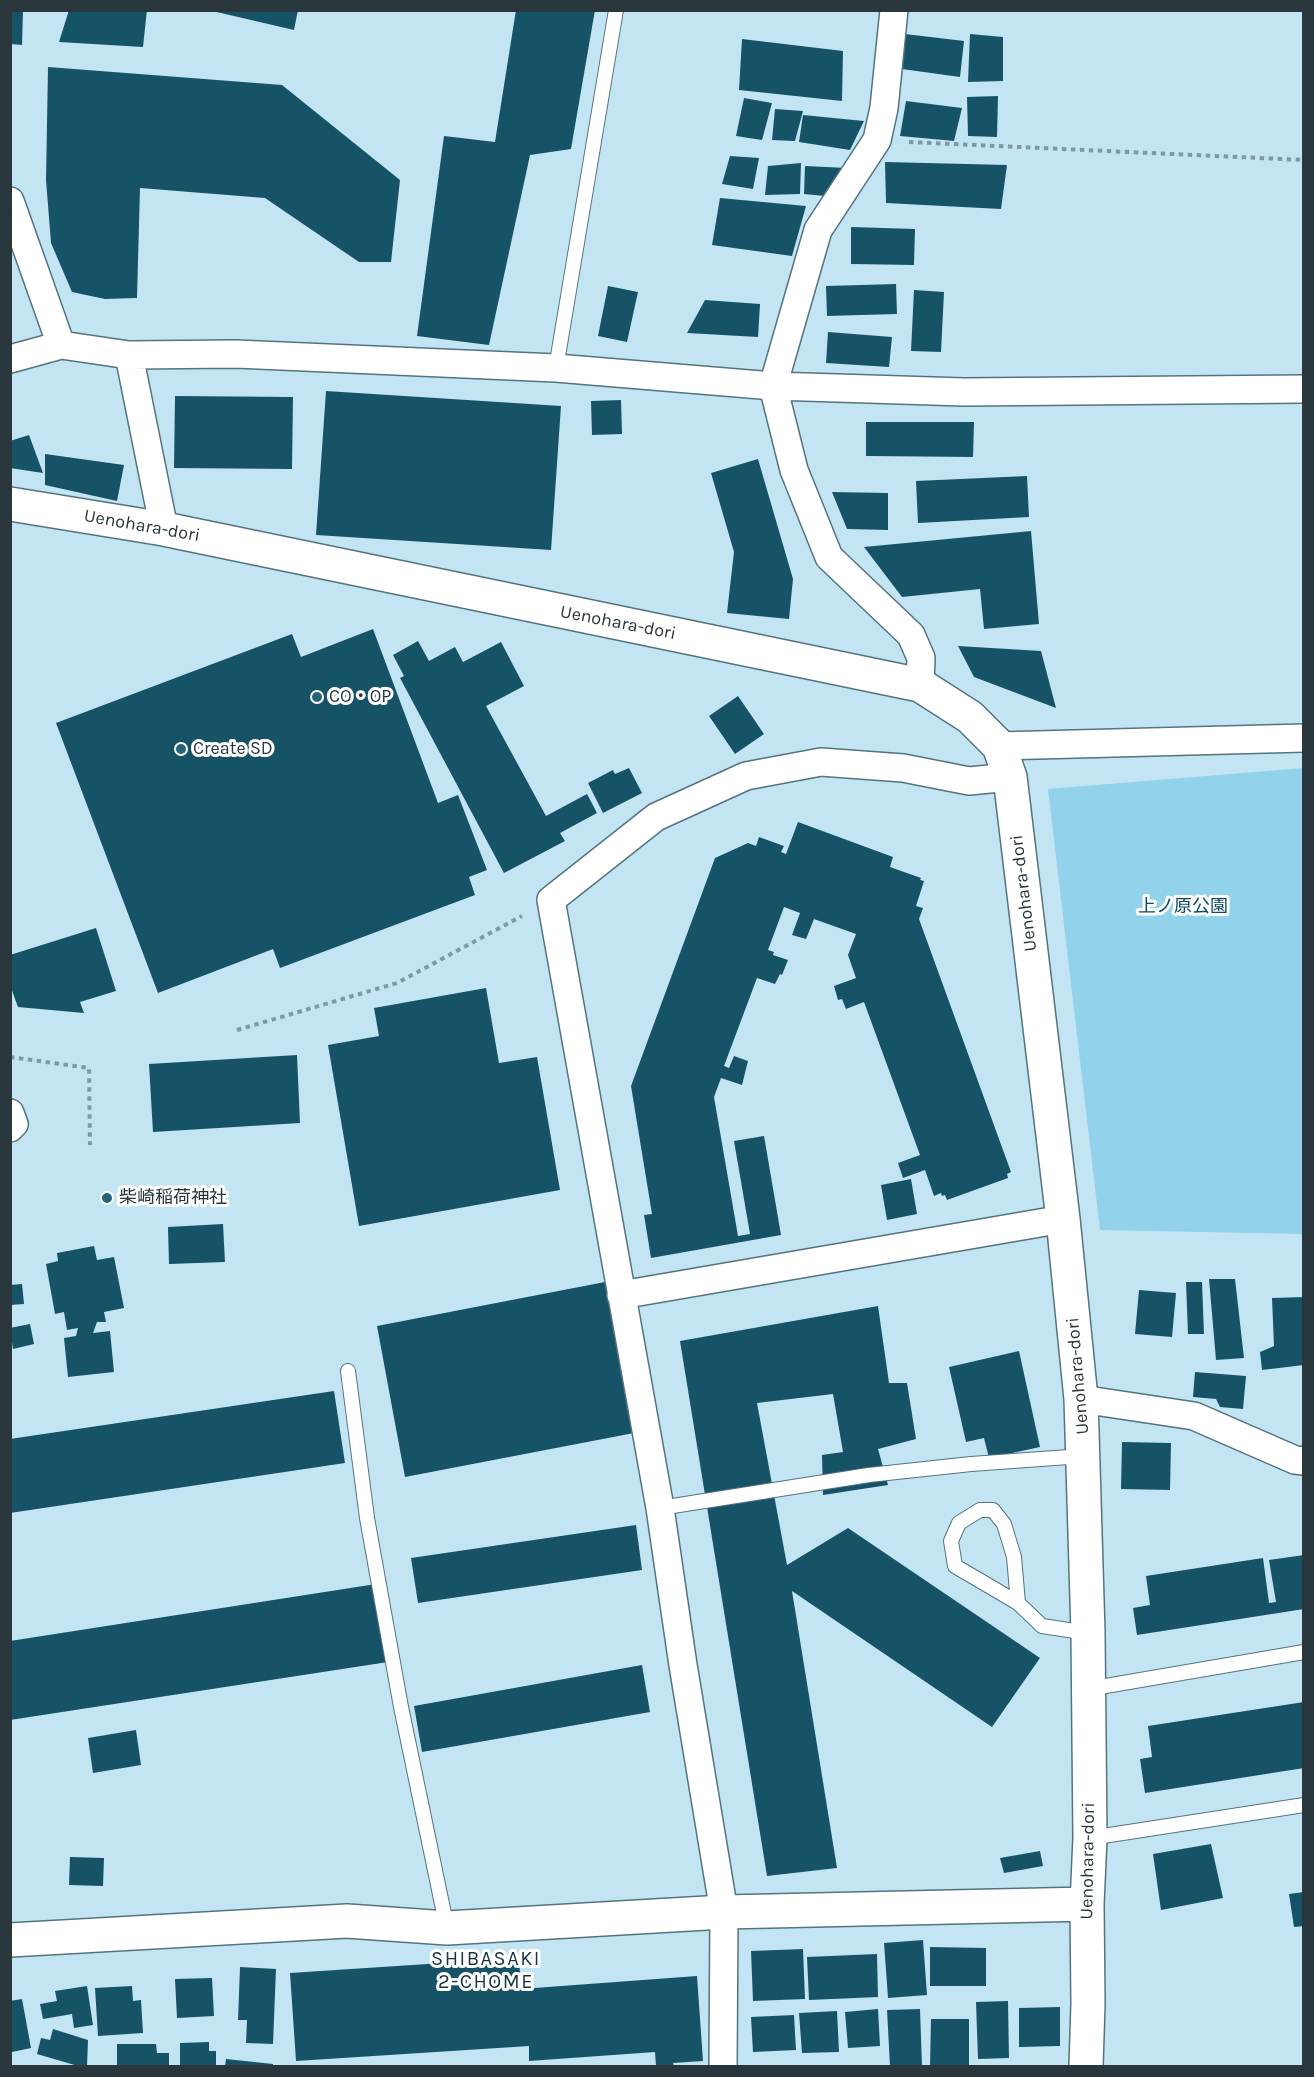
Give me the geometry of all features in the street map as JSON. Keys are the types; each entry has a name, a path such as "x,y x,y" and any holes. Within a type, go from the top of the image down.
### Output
{"street":[{"path":"894,10 884,108 877,140 818,230 773,386 794,470 829,556 911,635 921,658 920,685"},
{"path":"10,201 61,345"},
{"path":"10,359 61,345 129,355 236,354 556,368 773,386 964,392 1304,389"},
{"path":"129,355 164,529"},
{"name":"Uenohara-dori","path":"10,504 164,529 920,685 970,717 999,746 1010,777 1082,1399 1090,1838 1087,1904 1086,2067"},
{"path":"999,746 1304,738"},
{"path":"723,2067 724,1912 683,1665 660,1508 551,900 656,817 746,776 820,762 903,768 969,781 1010,777"},
{"path":"10,1113 14,1124 10,1128"},
{"path":"621,1294 1063,1220"},
{"path":"1082,1399 1194,1416 1295,1460 1304,1461"},
{"path":"10,1940 346,1921 447,1928 724,1912 1087,1904"}],"lane":[{"path":"556,368 616,10"},
{"path":"348,1371 369,1530 401,1707 447,1928"},
{"path":"660,1508 869,1475 971,1464 1084,1456"},
{"path":"1018,1604 1014,1557 1004,1524 993,1510 980,1510 959,1523 951,1541 955,1566 1018,1604 1042,1626 1088,1633"},
{"path":"1088,1689 1304,1652"},
{"path":"1090,1838 1304,1805"}],"path":[{"path":"877,140 1304,160"},
{"path":"237,1030 397,983 551,900"},
{"path":"10,1057 89,1068 90,1144"}],"green space":[{"name":"上ノ原公園","path":"1303,768 1303,1234 1100,1230 1048,789"}],"building":[{"path":"10,10 23,10 22,45 10,44"},
{"path":"69,10 147,10 143,47 59,42"},
{"path":"208,10 298,10 294,30"},
{"path":"516,10 595,10 571,149 530,155 489,345 417,336 444,136 495,142"},
{"path":"905,34 964,41 960,77 902,69"},
{"path":"970,34 1003,37 1003,81 968,82"},
{"path":"742,39 843,51 842,101 739,90"},
{"path":"48,67 282,85 400,180 391,262 359,262 265,198 140,188 137,298 105,299 72,292 51,243 46,180"},
{"path":"998,96 997,137 968,136 967,97"},
{"path":"744,98 772,103 762,140 736,136"},
{"path":"906,101 962,108 954,141 900,136"},
{"path":"775,109 803,111 795,141 772,140"},
{"path":"803,115 864,121 850,150 799,142"},
{"path":"730,156 759,158 753,189 722,184"},
{"path":"885,162 1007,165 1001,209 886,203"},
{"path":"801,163 800,194 765,195 768,166"},
{"path":"805,166 847,168 836,197 804,194"},
{"path":"720,198 806,206 792,256 712,245"},
{"path":"851,227 915,229 914,265 851,264"},
{"path":"896,284 897,314 827,316 826,286"},
{"path":"608,286 638,292 627,342 598,336"},
{"path":"914,290 944,292 941,352 911,351"},
{"path":"705,300 760,304 758,337 687,333"},
{"path":"828,332 892,337 889,367 826,363"},
{"path":"326,391 561,406 551,550 316,535"},
{"path":"175,396 293,397 292,469 174,468"},
{"path":"621,400 622,434 592,435 591,401"},
{"path":"866,422 974,422 973,457 866,456"},
{"path":"29,435 43,473 10,468 10,441"},
{"path":"45,454 124,465 117,501 45,485"},
{"path":"758,459 793,579 789,619 727,613 734,552 711,473"},
{"path":"1027,476 1029,517 918,523 916,481"},
{"path":"832,492 888,493 888,530 847,529"},
{"path":"1031,531 1039,624 984,629 980,589 902,597 864,547"},
{"path":"373,629 438,803 458,795 487,870 469,877 475,895 280,968 273,949 158,993 56,723 292,634 301,657"},
{"path":"418,641 429,661 455,647 463,662 501,642 524,686 486,706 546,816 587,794 597,813 560,833 565,841 504,873 400,678 404,676 393,655"},
{"path":"958,646 1041,651 1056,708 974,677"},
{"path":"738,696 764,734 735,754 709,716"},
{"path":"629,768 642,793 603,813 588,783 613,770 615,774"},
{"path":"798,822 893,857 890,867 924,881 916,906 923,908 919,919 1011,1172 1007,1174 1008,1178 947,1200 941,1193 934,1196 925,1170 903,1178 898,1163 920,1155 864,1002 846,1009 842,999 838,1000 834,986 856,978 848,955 856,934 814,919 806,939 792,935 800,913 784,907 768,950 774,952 773,955 788,960 782,975 780,974 775,984 757,978 724,1066 729,1068 734,1056 748,1061 742,1085 721,1078 714,1097 738,1236 750,1234 734,1141 764,1136 781,1235 651,1258 644,1215 652,1214 631,1086 715,858 748,843 756,846 759,837 784,846 781,852 786,854"},
{"path":"96,928 116,991 80,1002 84,1013 18,1007 10,985 10,955"},
{"path":"486,988 499,1063 537,1057 560,1190 359,1226 328,1045 379,1036 374,1008"},
{"path":"297,1055 300,1123 153,1132 149,1064"},
{"path":"911,1179 917,1214 887,1220 881,1185"},
{"path":"223,1224 225,1262 169,1264 168,1227"},
{"path":"94,1246 97,1260 114,1257 124,1308 104,1312 106,1322 97,1322 93,1333 110,1331 114,1372 68,1377 64,1338 76,1336 78,1328 67,1330 64,1312 55,1314 46,1264 58,1261 57,1253"},
{"path":"1209,1279 1235,1279 1244,1358 1216,1360"},
{"path":"605,1282 634,1433 405,1477 377,1326"},
{"path":"1186,1282 1202,1282 1204,1334 1188,1334"},
{"path":"22,1284 24,1304 10,1305 10,1285"},
{"path":"1139,1290 1176,1293 1172,1337 1135,1334"},
{"path":"1304,1297 1304,1365 1262,1370 1260,1352 1274,1346 1272,1298"},
{"path":"878,1306 889,1383 907,1383 916,1439 878,1449 888,1485 823,1495 822,1455 843,1452 833,1394 757,1403 787,1565 848,1528 1040,1658 992,1727 792,1591 837,1868 767,1876 680,1341"},
{"path":"30,1324 34,1344 13,1349 10,1328"},
{"path":"1019,1351 1040,1447 989,1458 984,1438 966,1442 949,1367"},
{"path":"1195,1372 1246,1376 1243,1409 1220,1407 1216,1399 1193,1397"},
{"path":"334,1391 345,1463 10,1513 10,1439"},
{"path":"1122,1442 1171,1443 1170,1490 1121,1489"},
{"path":"636,1525 642,1570 418,1603 411,1558"},
{"path":"1304,1555 1304,1609 1137,1635 1133,1608 1150,1605 1146,1576 1263,1558 1269,1603 1276,1602 1269,1560"},
{"path":"376,1584 388,1662 10,1720 10,1641"},
{"path":"642,1665 650,1712 422,1752 414,1706"},
{"path":"1304,1702 1304,1768 1145,1793 1140,1759 1152,1757 1148,1726"},
{"path":"136,1730 141,1765 93,1773 88,1738"},
{"path":"1211,1844 1223,1898 1161,1910 1153,1854"},
{"path":"1040,1851 1043,1866 1004,1873 1000,1858"},
{"path":"70,1857 104,1858 103,1886 69,1885"},
{"path":"1304,1892 1304,1926 1294,1927 1289,1894"},
{"path":"923,1940 927,1995 888,1998 884,1943"},
{"path":"930,1947 986,1948 986,1986 930,1986"},
{"path":"803,1949 805,1999 753,2001 751,1951"},
{"path":"877,1954 878,1997 809,2000 807,1957"},
{"path":"519,1958 521,1989 697,1976 703,2061 673,2063 674,2066 656,2066 655,2052 529,2061 529,2046 296,2061 290,1973"},
{"path":"240,1967 276,1969 273,2044 246,2043 247,2020 238,2020"},
{"path":"212,1978 214,2016 177,2018 175,1979"},
{"path":"87,1986 93,2025 74,2028 72,2014 43,2019 40,2004 57,2001 55,1991"},
{"path":"132,1986 133,2001 141,2000 143,2033 98,2036 95,1988"},
{"path":"22,1999 31,2048 12,2052 10,2001"},
{"path":"1008,2001 1009,2058 978,2059 976,2002"},
{"path":"1060,2007 1060,2046 1019,2047 1019,2008"},
{"path":"878,2009 880,2046 848,2048 845,2012"},
{"path":"920,2009 922,2066 890,2066 887,2010"},
{"path":"837,2011 839,2052 802,2053 799,2013"},
{"path":"794,2015 796,2050 753,2052 751,2017"},
{"path":"931,2019 969,2019 969,2066 930,2066"},
{"path":"53,2029 88,2040 87,2066 78,2066 37,2054 41,2038 50,2040"},
{"path":"209,2042 209,2051 216,2051 216,2066 180,2066 180,2043"},
{"path":"117,2044 156,2044 157,2053 169,2053 169,2066 117,2066"},
{"path":"226,2059 273,2064 273,2066 225,2066"}],"place":[{"name":"CO・OP","path":"317,697"},
{"name":"Create SD","path":"181,749"},
{"name":"柴崎稲荷神社","path":"107,1198"}],"district":[{"name":"SHIBASAKI 2-CHOME","path":"486,1970"}]}
